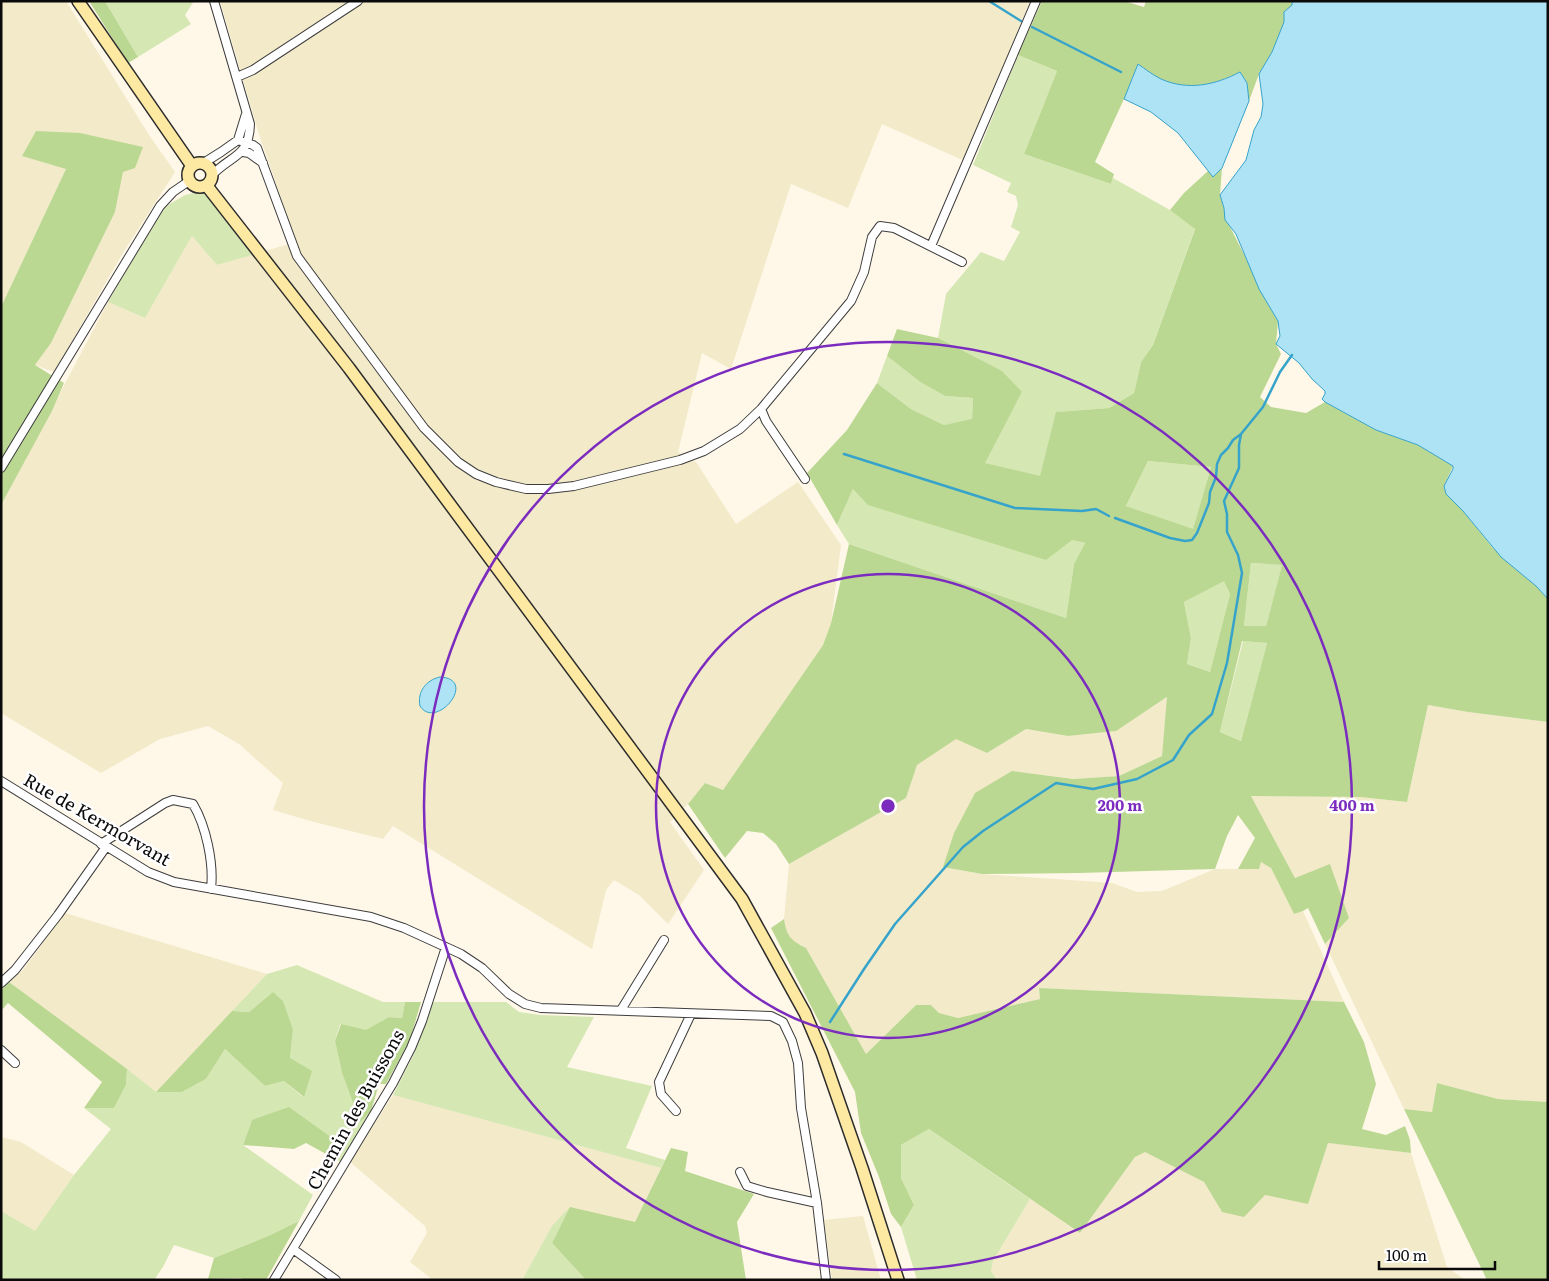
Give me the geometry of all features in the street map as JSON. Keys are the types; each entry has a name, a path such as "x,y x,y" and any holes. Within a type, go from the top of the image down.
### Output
{"main road":[{"path":"78,1 197,165 209,168 209,181 742,899 805,1013 822,1053 898,1280"},
{"path":"197,165 188,173 191,184 198,187 209,181"}],"street":[{"path":"209,181 229,160 243,152 250,124 214,1"},
{"path":"237,77 253,70 358,1"},
{"path":"930,246 1036,1"},
{"path":"197,165 238,140 246,114"},
{"path":"238,140 247,142 257,148 297,256 424,428 458,462 476,474 496,482 526,489 548,490 574,486 680,460 704,452 740,429 761,409 852,301 864,272 872,237 880,226 894,228 962,262"},
{"path":"243,152 249,153 263,163"},
{"path":"1,468 160,206 173,192 189,181"},
{"path":"761,409 766,421 805,479"},
{"name":"Rue de Kermorvant","path":"1,781 148,872 174,882 326,908 370,917 404,928 462,954 482,968 509,994 525,1004 540,1008 770,1016 783,1022 792,1041 798,1063 801,1108 817,1203 826,1280"},
{"path":"1,982 15,970 46,930 104,845 165,803 173,800 193,804 199,814 206,839 212,877 211,888"},
{"path":"621,1010 664,940"},
{"name":"Chemin des Buissons","path":"274,1280 388,1091 411,1048 446,947"},
{"path":"676,1111 661,1094 659,1082 691,1014"},
{"path":"1,1050 15,1063"},
{"path":"740,1172 747,1186 817,1203"},
{"path":"293,1249 336,1280"}],"shaded area":[{"path":"1,1 66,1 149,135 175,172 124,251 54,372 35,365 51,343 115,212 123,172 66,169 1,307"},
{"path":"220,1 1030,1 967,162 882,124 848,208 791,184 731,369 702,353 678,452 696,462 736,524 798,482 841,545 831,623 823,645 723,790 705,783 670,822 704,870 668,924 639,895 614,880 606,890 592,949 393,826 383,839 273,810 283,783 239,744 208,726 160,739 101,773 1,713 1,505 108,302 145,318 192,236 217,265 296,242 258,131"},
{"path":"1168,697 1162,756 1119,776 1073,779 1012,771 943,867 982,874 1112,883 1137,892 1162,891 1215,869 1259,869 1261,861 1271,868 1294,914 1303,911 1344,1002 1039,988 1040,999 958,1018 939,1013 931,1005 916,1005 866,1054 806,948 793,941 788,935 784,919 789,864 906,798 917,765 956,738 987,753 1026,729 1068,736 1115,731"},
{"path":"1428,705 1548,722 1548,1102 1498,1099 1437,1083 1432,1112 1404,1109 1325,944 1349,918 1329,865 1295,878 1251,796 1360,797 1407,802"},
{"path":"65,913 267,974 156,1092 9,982 23,970"},
{"path":"393,1095 661,1168 635,1222 552,1226 522,1280 499,1280 495,1278 494,1280 433,1280 410,1262 427,1233 425,1226 350,1162"},
{"path":"1,1137 21,1142 74,1175 35,1232 1,1211"},
{"path":"1328,1143 1411,1153 1447,1267 1465,1280 997,1280 991,1271 993,1261 1030,1199 1080,1233 1135,1157 1145,1151 1204,1182 1222,1212 1265,1195 1308,1203"},
{"path":"863,1216 881,1280 832,1280 824,1220"}],"green space":[{"path":"89,1 105,1 138,57 128,63"},
{"path":"105,1 194,1 185,15 191,24 138,57"},
{"path":"1042,1 1124,1 1144,7 1146,1 1307,1 1284,22 1272,52 1259,74 1249,101 1247,83 1240,72 1211,83 1181,85 1161,79 1138,64 1095,162 1114,174 1111,184 1024,154 1057,71 1018,55"},
{"path":"1018,55 1057,71 1024,154 1111,184 1113,178 1170,210 1195,228 1153,345 1141,362 1134,393 1109,408 1057,412 1040,477 984,463 1022,392 938,338 946,294 981,252 1004,261 1020,232 1011,227 1018,205 1016,196 1007,192 1011,183 973,165"},
{"path":"36,131 80,133 143,147 135,168 123,172 115,212 51,343 35,365 64,383 52,411 1,505 1,307 66,169 22,156"},
{"path":"1222,168 1220,195 1225,217 1278,321 1276,344 1281,354 1260,397 1271,407 1306,413 1325,402 1376,430 1418,445 1453,466 1444,486 1446,494 1463,511 1492,547 1548,599 1548,722 1428,705 1407,802 1360,797 1251,796 1295,878 1330,864 1349,918 1325,944 1308,908 1294,914 1271,868 1261,862 1259,869 1238,869 1255,838 1238,815 1227,836 1215,869 982,874 943,867 954,833 975,793 1012,771 1073,779 1119,776 1162,756 1167,697 1116,731 1068,736 1026,729 987,753 956,739 917,765 906,798 789,864 776,844 763,833 747,831 725,858 688,804 705,783 723,790 823,645 831,623 849,544 1066,618 1074,564 1085,543 1072,540 1046,560 868,505 853,489 837,525 807,473 847,430 877,383 911,409 944,425 972,419 973,398 945,396 920,382 887,356 897,329 938,338 1002,371 1022,392 985,463 1040,476 1056,412 1109,408 1134,393 1141,362 1153,345 1195,229 1170,210 1184,193 1208,171 1213,176","holes":["1148,461 1211,467 1193,529 1126,506","1251,563 1282,565 1266,626 1244,626","1224,581 1230,594 1210,672 1187,664 1191,638 1184,602","1242,641 1267,643 1241,741 1220,732"]},
{"path":"198,192 205,194 252,255 217,265 192,236 145,318 108,302 163,208 185,195"},
{"path":"887,356 920,382 945,396 973,398 972,420 944,425 911,409 877,383"},
{"path":"1148,461 1211,467 1193,530 1126,506"},
{"path":"853,489 1085,543 1074,564 1066,618 849,544 837,525"},
{"path":"1251,563 1282,565 1266,626 1244,626"},
{"path":"1224,580 1230,594 1210,672 1187,664 1191,638 1184,602"},
{"path":"1243,641 1267,643 1241,741 1220,732"},
{"path":"784,919 788,934 793,940 806,948 866,1054 916,1005 931,1005 939,1013 958,1018 1040,999 1039,988 1344,1002 1364,1042 1376,1084 1362,1129 1386,1135 1405,1126 1410,1140 1411,1153 1328,1143 1308,1204 1265,1195 1244,1217 1222,1212 1204,1182 1145,1152 1135,1157 1080,1233 929,1129 901,1145 901,1178 914,1205 901,1227 891,1214 879,1177 861,1133 855,1092 771,928"},
{"path":"297,965 383,1002 405,1002 402,1018 389,1017 366,1031 340,1024 335,1041 342,1073 360,1121 371,1111 341,1162 337,1160 332,1138 252,1120 243,1145 313,1195 299,1221 214,1258 174,1245 154,1280 1,1280 1,1211 35,1231 74,1175 111,1129 84,1108 114,1108 126,1085 127,1069 156,1092 182,1092 206,1079 225,1049 265,1086 284,1081 303,1097 290,1058 293,1030 273,992 249,1012 232,1011 267,974"},
{"path":"9,982 127,1069 126,1085 114,1108 84,1108 102,1082 8,1003 1,1011 1,990"},
{"path":"273,992 283,1001 293,1030 290,1058 312,1071 304,1097 284,1081 265,1086 225,1049 206,1079 182,1092 156,1092 232,1011 249,1012"},
{"path":"405,1002 421,1002 410,1040 386,1084 379,1084 371,1111 360,1122 342,1073 335,1041 341,1024 366,1030 389,1017 402,1018"},
{"path":"432,1002 506,1002 519,1012 540,1015 594,1017 567,1067 652,1086 626,1148 665,1160 661,1168 393,1095 414,1054"},
{"path":"1437,1083 1498,1099 1548,1102 1548,1280 1487,1280 1404,1109 1432,1112"},
{"path":"289,1107 332,1138 337,1160 306,1143 294,1149 243,1145 252,1120"},
{"path":"929,1129 1030,1199 993,1261 991,1271 997,1280 917,1280 901,1227 914,1205 901,1178 901,1145"},
{"path":"671,1148 688,1152 685,1171 754,1194 737,1222 746,1280 586,1280 552,1243 570,1207 635,1222"},
{"path":"570,1207 552,1243 586,1280 522,1280 552,1226"},
{"path":"299,1221 266,1280 246,1280 240,1278 208,1279 214,1258"}],"water":[{"path":"1292,1 1548,1 1548,599 1536,586 1501,557 1463,511 1446,494 1444,486 1453,466 1418,445 1376,430 1325,402 1322,399 1325,391 1299,363 1276,344 1280,336 1278,321 1259,289 1236,234 1225,220 1220,195 1246,160 1254,130 1261,117 1263,104 1259,74 1272,52 1284,22 1284,12 1292,5"},
{"path":"1138,64 1161,79 1181,85 1211,83 1240,72 1247,83 1249,101 1222,168 1213,177 1178,133 1151,112 1124,99"},
{"path":"440,677 451,680 456,686 455,694 451,702 444,708 435,712 427,712 420,706 421,691 431,681"}],"waterway":[{"path":"989,1 1021,21"},
{"path":"1032,27 1121,72"},
{"path":"830,1022 895,924 963,847 983,831 1056,783 1093,789 1137,779 1173,760 1189,735 1212,714 1227,663 1242,573 1238,555 1227,532 1227,514 1224,501 1239,468 1241,434 1263,407 1280,372 1292,355"},
{"path":"1115,518 1170,538 1185,541 1192,540 1197,533 1209,503 1210,492 1221,455 1233,440 1241,434"},
{"path":"844,454 1015,508 1082,511 1096,509 1109,516"}]}
